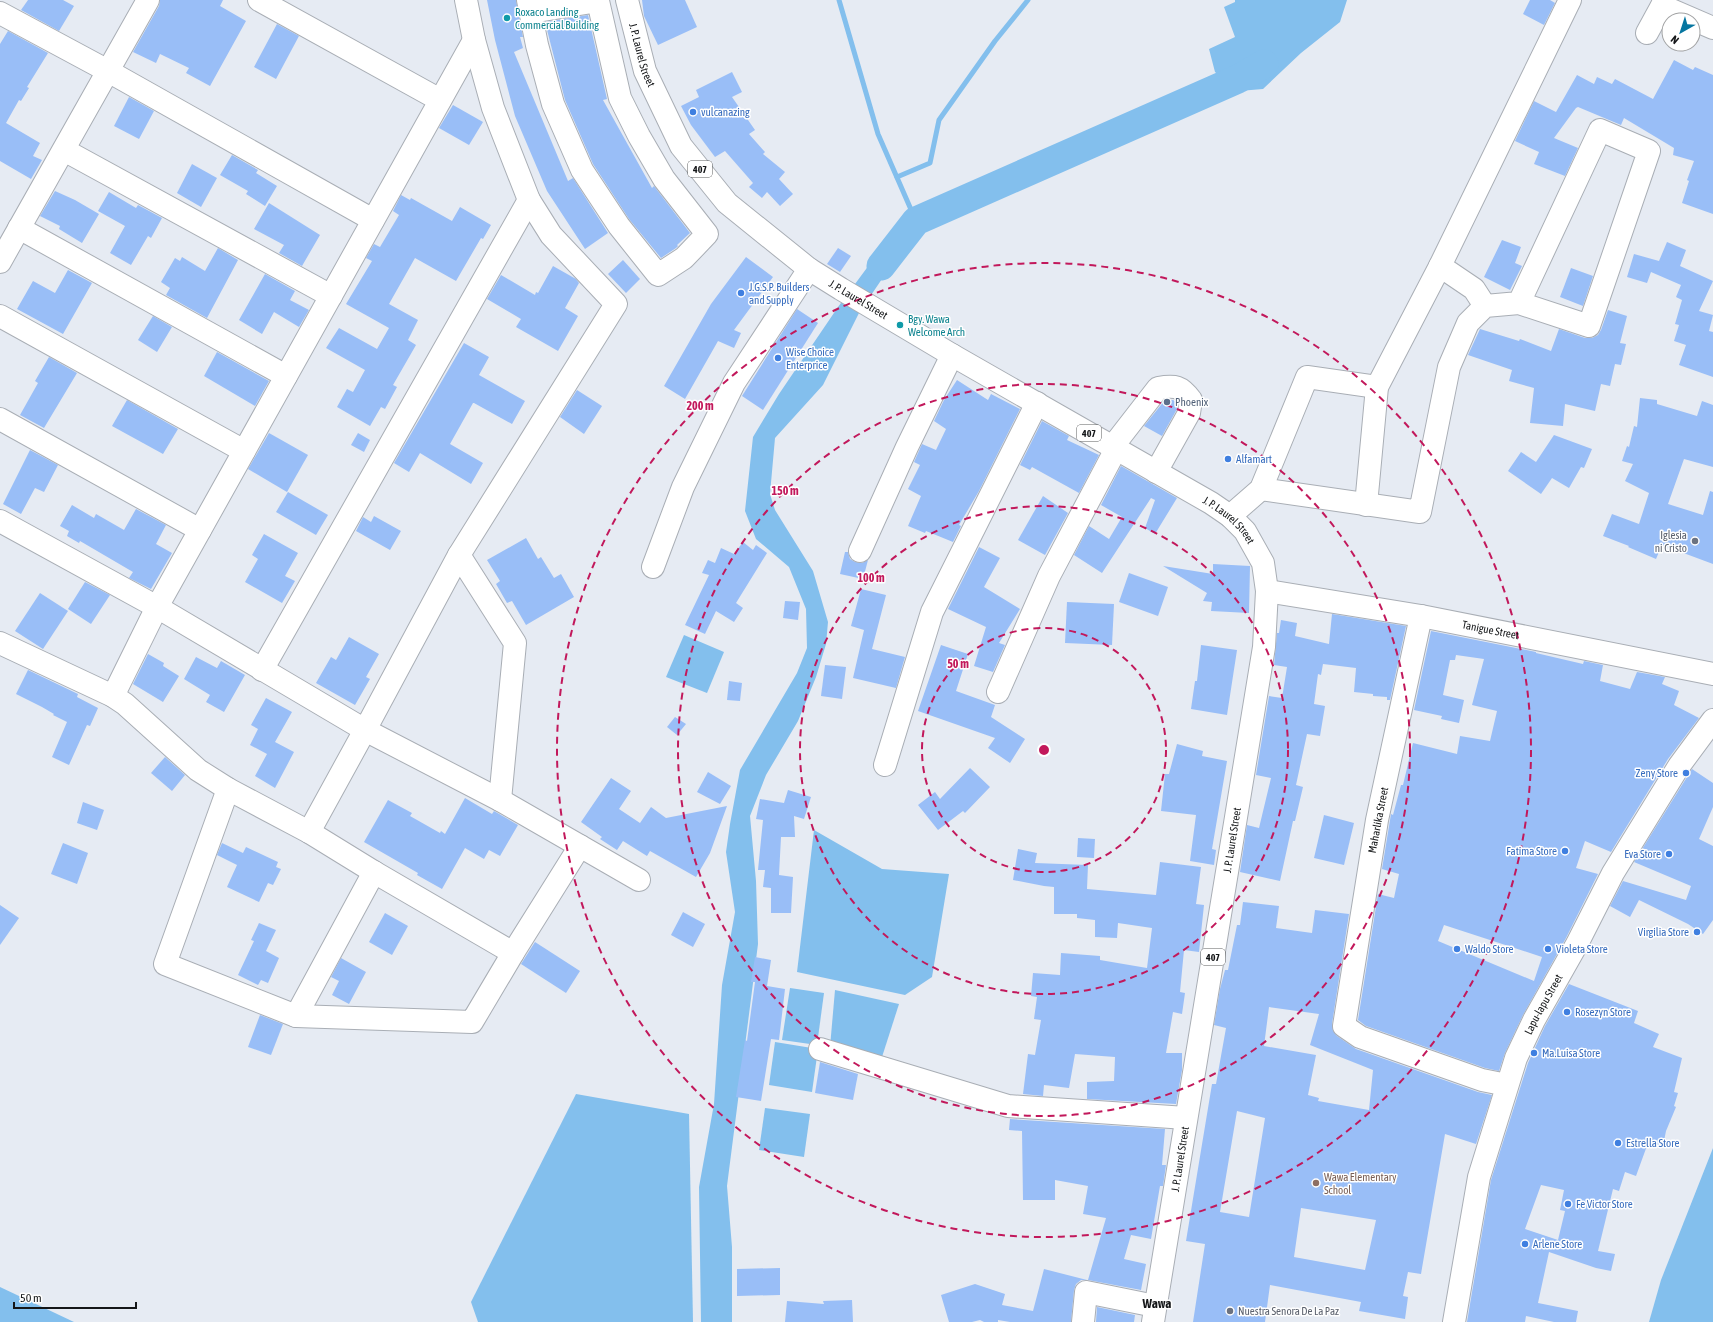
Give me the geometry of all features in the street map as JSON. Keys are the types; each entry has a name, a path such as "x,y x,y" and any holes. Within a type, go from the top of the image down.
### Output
{"street":[{"path":"7,0 0,13 108,71 373,220"},
{"path":"0,262 148,0"},
{"path":"259,0 440,100"},
{"path":"309,832 366,730 459,555 616,304 551,235 528,200 493,108 474,40 466,0"},
{"name":"J. P. Laurel Street","path":"627,0 645,71 681,146 727,203 809,269 873,309 1211,503 1230,516 1246,531 1263,563 1267,590 1264,647 1154,1314"},
{"path":"1366,505 1377,387 1440,266 1570,0"},
{"path":"598,1 620,98 639,136 664,179 707,234 684,258 658,275 619,226 582,170 553,104 537,45 530,6 598,1"},
{"path":"1647,33 1663,3 1713,28"},
{"path":"113,696 157,607 474,40"},
{"path":"1261,489 1420,512 1449,367 1468,323 1485,306 1519,303 1589,326 1649,151 1600,130 1519,303"},
{"path":"64,150 330,296"},
{"path":"262,670 528,200"},
{"path":"19,228 286,376"},
{"path":"1440,266 1474,289 1485,306"},
{"path":"653,567 683,487 734,383 809,269"},
{"path":"0,316 244,451"},
{"path":"860,550 907,447 952,355"},
{"path":"1230,516 1261,489 1307,377 1377,387"},
{"path":"998,692 1049,576 1114,448 1158,388 1171,385 1184,391 1191,400 1189,413 1156,472"},
{"path":"885,765 932,612 1037,403"},
{"path":"0,419 200,530"},
{"path":"0,521 157,607 366,730 500,800 639,880"},
{"path":"459,555 515,643 500,800"},
{"name":"Tanigue Street","path":"1267,590 1421,616 1713,674"},
{"name":"Maharlika Street","path":"1421,616 1377,820 1344,1026 1360,1037 1482,1080 1506,1085"},
{"path":"0,643 113,696 125,704 198,770 228,789 309,832 374,872 513,952"},
{"name":"Lapu-lapu Street","path":"1454,1322 1479,1177 1506,1085 1516,1058 1534,1020 1577,944 1613,873 1679,766 1713,720"},
{"path":"228,789 165,964 296,1016 472,1022 513,952 580,846"},
{"path":"296,1016 374,872"},
{"path":"820,1049 1008,1106 1186,1118"},
{"path":"1083,1322 1086,1292 1154,1314"}],"water":[{"path":"1235,0 1347,0 1340,22 1301,53 1263,89 1239,91 1215,72 1209,49 1235,37 1224,7 1235,2"},
{"path":"913,233 859,313 823,385 775,438 770,494 775,510 813,571 828,622 826,644 816,677 798,721 766,775 750,816 756,881 758,944 727,1186 732,1247 732,1322 701,1322 699,1187 714,1104 722,985 735,912 726,852 730,824 740,770 797,673 807,648 806,609 789,567 756,539 745,511 753,437 779,394 838,307 889,238"},
{"path":"684,635 724,652 707,693 666,677"},
{"path":"814,830 882,869 949,874 932,977 905,995 797,972"},
{"path":"790,988 824,993 817,1045 782,1040"},
{"path":"835,990 899,1004 882,1057 830,1047"},
{"path":"775,1042 818,1049 812,1092 769,1085"},
{"path":"576,1094 689,1114 693,1322 478,1322 471,1302"},
{"path":"765,1108 810,1114 804,1157 759,1150"},
{"path":"1713,1148 1713,1322 1649,1322 1661,1280"},
{"path":"0,1287 74,1322 0,1322"}],"building":[{"path":"28,0 63,0 74,6 59,31 21,10"},
{"path":"160,0 223,0 220,6 246,21 210,86 186,73 189,68 160,54 156,63 133,52 159,6"},
{"path":"487,0 516,0 523,37 520,37 523,48 514,52 568,181 573,178 608,233 585,249 547,191 515,116 495,40"},
{"path":"642,0 685,0 697,27 658,45 644,16"},
{"path":"1530,0 1550,0 1555,3 1544,25 1523,14"},
{"path":"588,15 607,99 603,100 652,188 654,186 690,233 677,245 678,246 676,248 661,258 629,219 593,164 565,100 545,22"},
{"path":"277,24 299,36 276,79 254,67"},
{"path":"8,31 48,53 27,87 29,88 21,101 19,100 6,123 40,143 33,156 42,160 31,179 0,161 0,44"},
{"path":"1674,60 1693,70 1695,67 1713,75 1713,214 1682,203 1689,181 1687,180 1694,161 1673,155 1674,148 1624,118 1621,125 1578,107 1576,108 1554,138 1578,148 1565,176 1534,164 1539,152 1515,141 1534,101 1556,112 1577,75 1594,84 1597,77 1612,84 1615,79 1653,99"},
{"path":"732,72 742,92 732,97 755,130 749,134 765,152 763,154 785,172 779,179 793,194 780,206 767,192 762,198 749,187 753,183 725,151 715,157 691,125 681,106 699,97 696,90"},
{"path":"129,97 154,111 139,139 114,126"},
{"path":"453,105 483,122 469,145 439,128"},
{"path":"232,155 258,170 256,173 277,186 265,206 246,194 248,191 220,175"},
{"path":"192,164 217,178 201,207 177,193"},
{"path":"55,191 75,200 99,214 82,243 59,229 60,226 40,216"},
{"path":"109,192 136,208 138,205 162,218 151,238 148,236 131,265 110,253 125,226 98,211"},
{"path":"401,195 410,200 411,198 452,221 460,207 491,225 483,239 481,238 456,281 415,258 389,304 418,320 408,340 416,345 393,385 397,387 385,409 381,407 370,426 337,407 347,389 353,392 365,370 326,348 339,328 377,349 389,328 346,304 372,261 366,258 374,244 380,247 399,215 393,211"},
{"path":"269,203 320,235 302,266 279,253 284,245 254,229"},
{"path":"1502,240 1521,247 1515,263 1522,266 1510,290 1484,277"},
{"path":"1667,242 1686,250 1680,266 1713,281 1699,311 1713,315 1709,331 1713,332 1713,377 1679,365 1686,345 1674,341 1679,325 1675,324 1682,300 1676,297 1681,285 1651,272 1647,283 1627,277 1634,254 1659,261"},
{"path":"218,248 238,260 207,318 166,295 170,288 161,282 175,258 180,261 182,257 205,271"},
{"path":"838,248 851,256 840,272 827,264"},
{"path":"746,257 773,277 734,330 741,333 734,348 718,341 685,399 664,386 711,304"},
{"path":"623,260 640,279 626,293 608,274"},
{"path":"553,266 576,279 579,283 565,308 578,316 558,351 516,327 521,319 487,299 501,275 535,295 536,292 538,293"},
{"path":"1571,268 1593,276 1583,306 1560,297"},
{"path":"68,270 92,283 63,334 17,309 33,281 55,293"},
{"path":"265,274 295,291 290,300 309,310 299,327 274,312 262,334 239,320"},
{"name":"Wise Choice Enterprice","path":"797,309 818,323 763,410 742,396"},
{"path":"1608,310 1627,316 1620,343 1626,344 1621,365 1615,364 1610,386 1601,384 1595,411 1565,404 1563,426 1530,423 1534,388 1509,381 1512,370 1468,355 1480,329 1519,341 1520,339 1551,351 1559,329 1585,338 1592,338 1598,335 1601,330"},
{"path":"153,316 172,327 157,352 138,340"},
{"path":"464,343 489,357 479,375 525,401 512,424 473,403 450,444 483,463 471,484 420,453 409,472 394,463"},
{"path":"217,352 269,381 255,406 204,376"},
{"path":"49,357 77,373 44,428 20,415 38,383 35,381"},
{"path":"957,380 988,400 991,394 1020,409 979,491 959,525 961,526 953,542 926,531 925,533 908,526 921,496 908,489 920,465 914,462 922,444 936,450 946,429 934,421 944,400"},
{"path":"577,390 602,406 584,434 560,417"},
{"path":"1640,398 1657,400 1657,404 1697,416 1702,401 1713,405 1713,467 1684,459 1668,504 1703,515 1710,491 1713,492 1713,564 1662,545 1656,559 1603,536 1612,514 1639,524 1649,493 1625,481 1633,464 1622,461 1627,446 1629,447 1634,426 1637,427"},
{"path":"127,400 178,429 163,454 112,426"},
{"path":"1165,400 1173,400 1178,403 1177,409 1162,436 1144,426"},
{"path":"1042,421 1069,436 1067,440 1099,455 1079,493 1032,467 1030,470 1020,465"},
{"path":"269,433 308,455 287,492 248,469"},
{"path":"358,433 370,440 364,452 351,445"},
{"path":"1554,435 1592,449 1584,468 1581,467 1569,488 1552,478 1541,494 1508,471 1521,452 1536,462"},
{"path":"30,450 58,465 44,492 35,488 21,514 3,504"},
{"path":"1121,466 1177,498 1155,534 1145,528 1155,500 1151,498 1102,573 1074,555 1089,526 1109,539 1122,517 1101,505"},
{"path":"288,492 328,515 316,535 276,512"},
{"path":"1043,496 1068,513 1045,555 1018,540"},
{"path":"72,505 94,518 96,514 124,530 136,509 166,525 156,544 172,553 151,589 129,578 133,572 80,541 79,543 67,536 69,531 60,526"},
{"path":"374,516 401,531 390,550 356,531 363,517 371,522"},
{"path":"264,534 298,553 285,576 295,581 282,603 245,582 258,559 252,555"},
{"path":"526,538 538,559 541,557 554,578 561,574 574,597 526,625 512,601 507,603 496,584 500,581 487,560"},
{"path":"743,542 753,550 756,545 767,553 736,603 743,608 734,622 716,611 705,634 685,625 709,575 702,573 708,560 715,563 721,548 734,554"},
{"path":"979,547 1000,558 984,587 1020,609 999,643 1005,645 993,672 974,666 986,627 948,609"},
{"path":"845,552 848,552 850,559 855,562 862,563 868,560 863,579 840,574"},
{"path":"1213,564 1250,566 1249,613 1211,611 1212,602 1203,601 1207,593 1163,566 1213,574"},
{"path":"1129,573 1168,587 1158,616 1119,602"},
{"path":"85,582 110,595 91,624 68,609"},
{"path":"861,589 886,595 872,649 905,657 896,688 853,678 864,630 851,626"},
{"path":"40,593 68,611 43,649 15,631"},
{"path":"785,601 800,602 798,620 783,618"},
{"path":"1067,602 1114,604 1112,645 1065,643"},
{"path":"1332,614 1406,626 1390,700 1387,700 1387,697 1354,692 1356,668 1323,664 1321,675 1318,674 1314,704 1325,706 1320,736 1307,734 1296,785 1303,787 1295,821 1293,821 1280,881 1240,872 1247,825 1259,828 1271,778 1256,775 1269,696 1282,698 1287,667 1274,665 1277,633 1279,633 1281,620 1297,623 1295,636 1329,644"},
{"path":"1431,631 1536,652 1583,664 1584,661 1603,665 1600,681 1630,689 1637,672 1665,677 1662,684 1679,691 1674,705 1699,718 1668,759 1611,852 1585,841 1576,868 1598,874 1566,938 1523,1015 1505,1053 1499,1071 1485,1068 1366,1026 1358,1020 1378,894 1394,898 1399,874 1382,869 1391,814 1393,815 1401,785 1403,785 1413,743 1457,754 1460,736 1490,741 1497,711 1472,705 1484,659 1456,655 1455,660 1450,660 1443,695 1464,700 1459,723 1441,719 1442,716 1414,710","holes":["1444,925 1542,957 1534,981 1438,941"]},
{"path":"349,637 379,654 366,677 370,679 355,705 316,683 331,657 336,660"},
{"path":"941,645 968,654 956,691 995,705 991,717 1025,739 1010,763 988,748 995,738 918,711"},
{"path":"1201,645 1237,650 1227,715 1191,709 1195,681 1197,681"},
{"path":"148,654 164,663 163,666 179,676 163,702 133,684"},
{"path":"196,657 217,668 221,661 245,675 224,712 206,702 210,695 184,679"},
{"path":"825,665 846,667 842,699 821,696"},
{"path":"28,670 78,694 77,697 98,708 90,726 87,725 69,765 52,757 67,722 16,694"},
{"path":"729,681 742,683 740,701 727,700"},
{"path":"266,698 292,712 275,742 294,752 275,788 255,776 267,754 250,745 258,729 251,725"},
{"path":"675,717 686,724 677,735 667,727"},
{"path":"1177,744 1203,751 1202,756 1227,761 1212,849 1216,850 1214,865 1190,861 1196,815 1161,811 1165,774 1169,774"},
{"path":"165,757 185,775 172,791 151,773"},
{"path":"970,768 990,787 965,813 963,811 938,830 918,805 935,792 940,799"},
{"path":"1692,769 1713,783 1713,807 1699,839 1713,846 1713,920 1703,934 1688,924 1639,900 1630,917 1610,906 1623,881 1686,900 1691,886 1634,862"},
{"path":"708,772 731,786 720,804 697,792"},
{"path":"611,778 631,791 619,809 640,823 651,807 666,818 727,806 710,853 696,877 650,851 647,856 623,841 617,850 600,839 602,837 581,822"},
{"path":"788,790 811,797 804,819 794,816 795,837 781,837 779,875 793,877 791,913 771,913 771,888 763,887 765,870 758,870 763,820 756,819 760,799 784,803"},
{"path":"465,798 492,814 494,811 518,825 500,856 489,850 484,859 465,848 442,889 417,875 418,873 364,842 388,800 412,813 410,816 440,833 441,831 445,834"},
{"path":"83,802 104,810 97,830 77,823"},
{"path":"1324,815 1354,823 1344,865 1314,858"},
{"path":"1078,838 1095,839 1094,858 1077,857"},
{"path":"63,843 88,853 77,884 51,874"},
{"path":"222,843 243,853 246,847 278,862 276,867 281,869 273,885 268,883 259,902 227,887 237,865 217,855"},
{"path":"1018,849 1037,853 1035,863 1088,865 1087,889 1156,895 1160,862 1201,867 1196,904 1204,905 1199,952 1184,950 1180,992 1185,993 1182,1014 1173,1012 1166,1053 1182,1053 1182,1070 1176,1104 1087,1099 1087,1082 1114,1081 1115,1057 1075,1054 1069,1088 1044,1085 1043,1096 1023,1094 1028,1054 1035,1055 1041,1020 1034,1019 1037,997 1031,996 1033,973 1060,975 1061,953 1100,956 1100,960 1147,968 1152,928 1118,923 1117,938 1095,937 1095,920 1077,918 1077,914 1054,914 1054,887 1013,880"},
{"name":"Wawa Elementary School","path":"1243,902 1279,906 1276,928 1312,933 1315,910 1349,914 1332,1024 1333,1031 1337,1036 1356,1049 1478,1092 1492,1095 1476,1144 1445,1134 1421,1274 1408,1272 1403,1296 1408,1297 1405,1319 1359,1311 1361,1302 1270,1285 1265,1322 1193,1322 1205,1244 1186,1241 1212,1084 1216,1084 1226,1028 1214,1025 1220,989 1225,970 1228,970 1237,925 1240,925","holes":["1269,1007 1319,1014 1310,1045 1373,1070 1369,1110 1318,1101 1319,1098 1308,1095 1316,1055 1264,1046","1237,1111 1265,1118 1249,1217 1220,1212","1301,1208 1376,1220 1365,1270 1294,1257"]},
{"path":"0,905 19,918 0,945"},
{"path":"683,912 705,924 693,947 671,935"},
{"path":"385,913 408,926 392,955 369,942"},
{"path":"259,923 276,930 266,951 279,958 268,983 261,980 258,985 238,975 254,941 251,940"},
{"path":"535,942 580,971 566,993 521,964"},
{"path":"755,957 771,960 767,986 785,989 779,1040 771,1039 761,1101 736,1097 745,1040 747,1041 755,982 751,982"},
{"path":"341,958 366,972 349,1004 332,995 339,981 331,977"},
{"path":"1569,984 1638,1011 1634,1023 1659,1034 1653,1047 1682,1058 1674,1092 1678,1093 1674,1106 1676,1107 1666,1131 1663,1146 1648,1143 1636,1176 1625,1172 1619,1191 1613,1189 1598,1251 1615,1254 1611,1271 1596,1268 1549,1252 1538,1303 1578,1311 1576,1322 1554,1322 1526,1316 1525,1322 1467,1322 1491,1180 1528,1063 1545,1026","holes":["1541,1185 1564,1190 1560,1210 1565,1211 1558,1240 1525,1229"]},
{"path":"260,1015 283,1024 271,1055 248,1047"},
{"path":"820,1062 858,1074 853,1100 815,1093"},
{"path":"1010,1119 1165,1129 1162,1165 1166,1165 1163,1186 1160,1186 1151,1239 1131,1235 1124,1259 1146,1264 1141,1290 1088,1280 1106,1218 1083,1214 1088,1186 1055,1180 1055,1200 1023,1200 1022,1131 1009,1130"},
{"path":"780,1268 780,1295 737,1296 737,1269"},
{"path":"1044,1269 1087,1280 1081,1280 1076,1284 1074,1290 1071,1322 1010,1322 998,1320 998,1322 984,1322 980,1320 972,1322 949,1322 941,1295 975,1284 1005,1294 1002,1305 1033,1311"},
{"path":"852,1300 853,1322 785,1322 787,1301 824,1304 823,1301"},
{"path":"1097,1307 1135,1315 1134,1322 1096,1322"}],"waterway":[{"path":"839,0 878,134 916,221"},
{"path":"897,177 930,163 939,120 995,41 1028,0"},
{"path":"881,266 916,221 1238,79 1264,64"}],"place":[{"name":"Roxaco Landing Commercial Building","path":"507,18"},
{"name":"vulcanazing","path":"693,112"},
{"name":"J.G.S.P. Builders and Supply","path":"741,293"},
{"name":"Bgy. Wawa Welcome Arch","path":"900,325"},
{"name":"Wise Choice Enterprice","path":"778,358"},
{"name":"Phoenix","path":"1167,402"},
{"name":"Alfamart","path":"1228,459"},
{"name":"Iglesia ni Cristo","path":"1695,541"},
{"name":"Zeny Store","path":"1686,773"},
{"name":"Fatima Store","path":"1565,851"},
{"name":"Eva Store","path":"1669,854"},
{"name":"Virgilia Store","path":"1697,932"},
{"name":"Waldo Store","path":"1457,949"},
{"name":"Violeta Store","path":"1548,949"},
{"name":"Rosezyn Store","path":"1567,1012"},
{"name":"Ma.Luisa Store","path":"1534,1053"},
{"name":"Estrella Store","path":"1618,1143"},
{"name":"Wawa Elementary School","path":"1316,1183"},
{"name":"Fe Victor Store","path":"1568,1204"},
{"name":"Arlene Store","path":"1525,1244"},
{"name":"Nuestra Senora De La Paz","path":"1230,1311"}],"district":[{"name":"Wawa","path":"1157,1303"}]}
